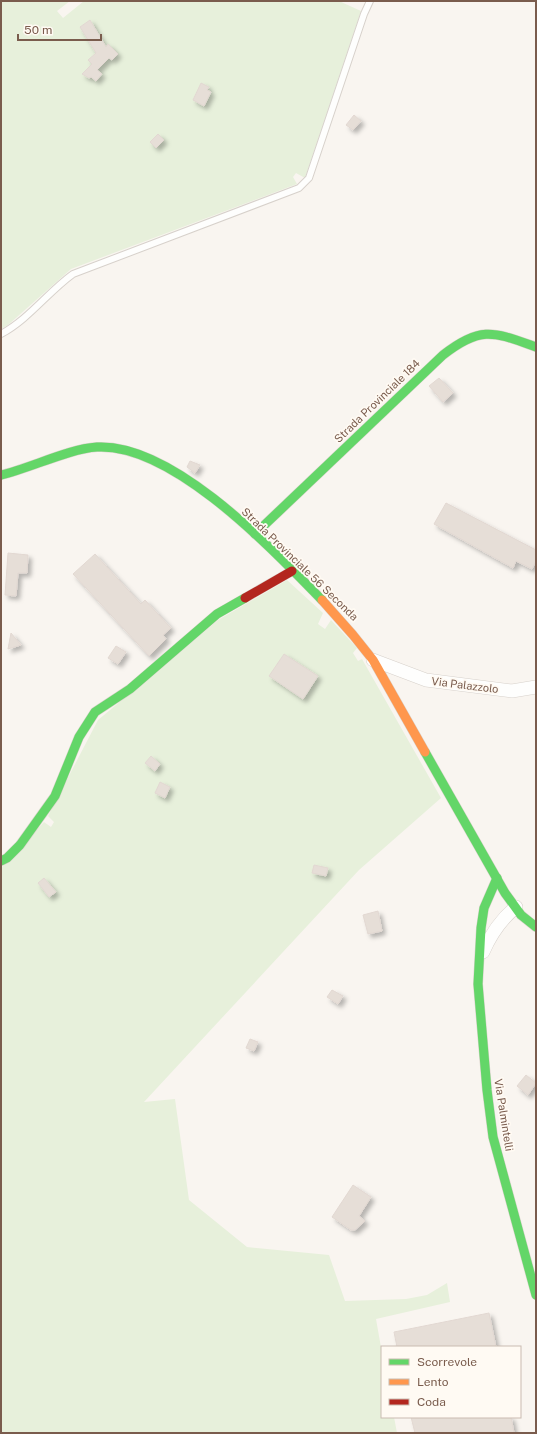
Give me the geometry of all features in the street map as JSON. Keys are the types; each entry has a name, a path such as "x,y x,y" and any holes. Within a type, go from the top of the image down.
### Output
{"street":[{"name":"Strada Provinciale 184","path":"255,534 442,355 458,343 471,337 490,333 501,334 536,347"},
{"name":"Strada Provinciale 56 Seconda","path":"1,475 84,449 99,446 118,448 137,453 158,463 196,486 255,534 354,634 373,660 497,878 521,914 536,927"},
{"path":"1,861 8,858 20,845 55,796 79,737 95,712 130,689 217,614 292,571"},
{"name":"Via Palazzolo","path":"373,660 426,680 512,691 536,687"},
{"name":"Via Palmintelli","path":"497,878 484,908 481,928 481,958 478,984 487,1090 493,1137 536,1295"},
{"path":"481,958 489,937 497,926 516,907"}],"lane":[{"path":"1,334 14,327 62,281 73,274 299,188 305,183 309,178 364,14 370,1"}],"green space":[{"path":"1,1 70,1 57,11 63,18 84,1 339,1 361,11 305,178 296,173 293,177 297,184 71,269 8,325 1,329"},
{"path":"287,580 323,613 318,624 325,629 331,620 357,648 353,653 358,661 362,659 441,798 359,870 144,1102 175,1099 189,1200 247,1247 329,1255 345,1301 406,1299 427,1295 447,1283 450,1302 376,1319 381,1347 381,1418 394,1418 397,1433 1,1433 1,868 44,822 51,827 54,822 48,816 98,720 218,620"}],"building":[{"path":"90,20 106,47 108,44 118,54 112,60 109,58 97,70 102,74 96,81 91,77 89,78 82,74 92,64 88,60 96,53 80,27"},
{"path":"201,83 209,87 207,90 211,92 204,106 193,100"},
{"path":"354,115 361,121 353,130 346,125"},
{"path":"158,134 164,140 156,148 150,142"},
{"path":"439,378 453,393 443,402 429,386"},
{"path":"190,461 200,465 195,473 187,467"},
{"path":"446,503 536,550 536,561 532,569 516,561 513,568 434,524"},
{"path":"8,553 28,555 27,573 18,573 16,596 5,595"},
{"path":"95,554 141,604 145,600 171,628 163,635 166,639 149,656 73,574"},
{"path":"11,633 21,645 8,649"},
{"path":"116,646 126,652 118,664 108,658"},
{"path":"284,654 318,676 303,699 269,676"},
{"path":"151,756 160,764 155,771 145,763"},
{"path":"160,782 170,787 165,798 155,793"},
{"path":"314,865 328,868 326,876 312,873"},
{"path":"44,878 56,892 49,897 38,883"},
{"path":"378,911 382,931 368,934 363,915"},
{"path":"332,990 343,996 338,1004 327,997"},
{"path":"250,1039 258,1042 254,1051 246,1048"},
{"path":"526,1075 536,1083 528,1095 517,1086"},
{"path":"353,1185 371,1197 359,1216 365,1221 355,1230 351,1230 332,1217"},
{"path":"489,1313 496,1346 397,1346 394,1332"},
{"path":"411,1418 511,1418 514,1433 415,1433"}],"traffic: fast":[{"path":"255,534 443,355 456,345 478,335 488,334 498,335 536,347"},
{"path":"1,475 74,451 97,447 126,450 157,462 188,480 249,528 322,600"},
{"path":"1,861 7,858 20,845 55,796 79,737 95,712 130,689 217,614 245,598"},
{"path":"425,752 505,893 521,915 536,927"},
{"path":"497,878 484,908 481,928 478,984 487,1090 493,1137 536,1295"}],"traffic: slow":[{"path":"322,600 373,660 425,752"}],"traffic: jam":[{"path":"245,598 292,571"}]}
